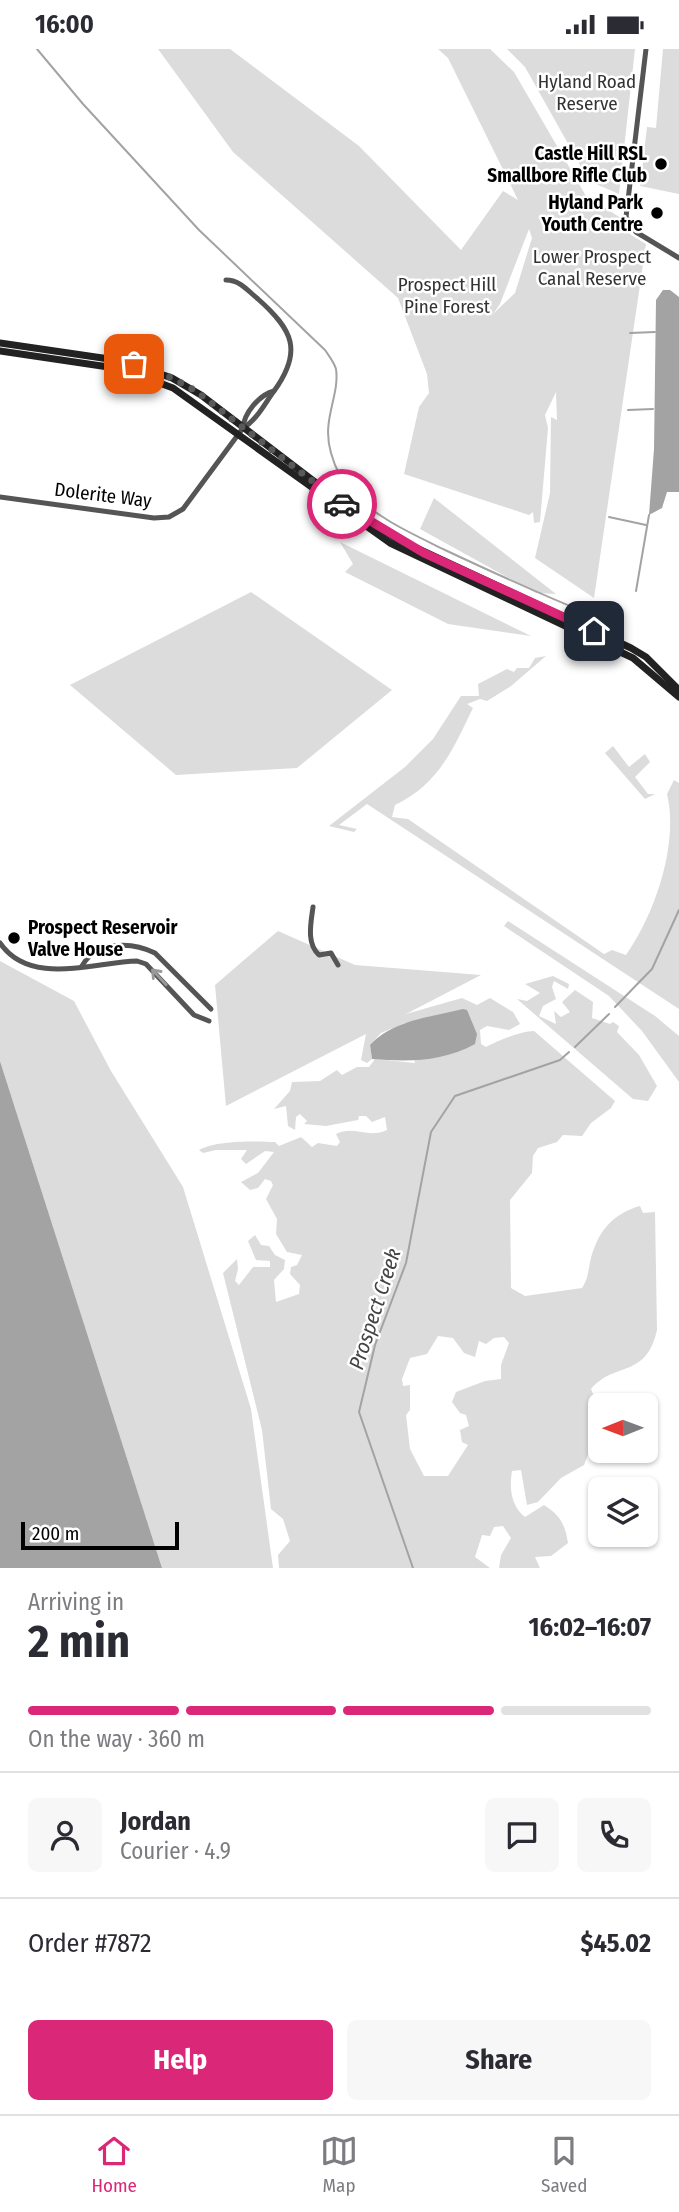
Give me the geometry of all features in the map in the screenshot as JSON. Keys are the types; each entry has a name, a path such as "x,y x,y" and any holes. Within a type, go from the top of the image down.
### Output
{"main road":[{"path":"0,343 108,358 149,368 190,387 327,501 390,543 633,658 679,697"},
{"path":"0,351 110,367 146,376 185,394 367,521 449,565 635,650 679,690"}],"street":[{"path":"646,49 626,217 636,232 679,258"},
{"name":"Dolerite Way","path":"0,497 154,518 169,517 183,509 241,431 244,418 267,393 274,391 289,371 291,348 288,335 274,313 239,283 226,280"},
{"path":"313,907 310,939 315,951 319,955 331,953 338,965"},
{"path":"0,943 16,960 51,969 137,961 146,964 197,1018 209,1021"},
{"path":"82,965 88,954 108,946 146,949 155,953 211,1009"}],"green space":[{"path":"158,49 230,49 359,146 461,250 503,191 518,200 448,58 438,49 490,49 514,72 586,196 621,218 631,235 646,244 594,598 535,558 550,493 551,417 557,420 556,392 545,415 548,428 540,522 534,523 533,512 529,515 404,474 419,407 429,393 427,374 398,298 233,152","holes":["529,229 532,238 515,293 493,314 500,304"]},
{"name":"Hyland Road Reserve","path":"507,49 635,49 619,194 589,181 525,67"},
{"path":"663,49 679,49 679,194 640,186 647,127 656,128"},
{"path":"434,498 556,594 536,593 420,529"},
{"path":"340,542 531,636 448,624 345,572 353,564"},
{"path":"251,592 392,690 297,768 176,775 70,685"},
{"path":"546,656 511,686 487,701 480,699 467,704 473,708 443,764 423,787 395,805 392,817 408,819 604,954 612,950 626,955 646,920 662,878 670,834 667,794 674,780 679,783 679,1009 367,804 339,825 357,829 354,832 329,826 405,767 433,739 461,696 479,696 478,684 507,669 514,672 517,668 529,668 535,658"},
{"path":"613,746 629,767 645,754 650,762 635,777 648,794 655,794 645,799 605,753"},
{"path":"508,921 655,1016 679,1036 679,1082 642,1031 609,996 504,926"},
{"path":"278,931 355,965 481,975 406,1014 462,998 477,1005 490,998 513,1012 520,1024 509,1030 487,1026 480,1030 481,1044 486,1047 534,1031 615,1101 611,1108 591,1123 582,1136 563,1135 557,1142 538,1148 533,1156 532,1173 510,1200 511,1288 525,1296 582,1288 593,1251 607,1226 621,1214 640,1206 643,1213 655,1212 657,1330 652,1345 638,1363 600,1380 591,1389 593,1393 588,1393 588,1455 584,1465 561,1478 538,1502 527,1505 521,1470 512,1471 512,1496 520,1513 525,1517 544,1505 558,1516 565,1530 568,1543 551,1556 535,1557 540,1568 499,1568 501,1555 511,1538 503,1526 494,1527 490,1536 482,1535 475,1557 490,1568 279,1568 278,1555 290,1541 283,1519 271,1509 262,1430 223,1273 237,1259 235,1281 239,1285 253,1267 270,1267 270,1261 256,1260 248,1241 255,1235 261,1245 269,1246 275,1255 285,1260 284,1269 274,1280 276,1302 299,1294 300,1285 290,1274 291,1267 297,1265 302,1255 287,1252 276,1234 277,1219 266,1199 273,1185 271,1181 265,1179 258,1188 250,1190 241,1182 258,1173 274,1152 265,1151 246,1164 241,1159 247,1150 216,1150 203,1153 199,1150 215,1144 236,1142 275,1142 279,1146 301,1137 312,1147 318,1143 337,1146 340,1142 336,1134 387,1130 385,1117 372,1122 366,1116 359,1116 358,1120 326,1126 304,1124 307,1121 300,1114 296,1117 295,1130 288,1126 286,1106 274,1109 290,1091 292,1082 320,1081 337,1070 342,1075 357,1067 369,1067 375,1059 415,1063 405,1023 381,1033 370,1045 372,1059 367,1063 361,1060 366,1034 226,1106 215,985","holes":["438,1336 453,1338 464,1353 475,1357 479,1341 486,1344 494,1338 504,1337 509,1343 501,1365 501,1379 485,1381 456,1392 452,1402 460,1413 466,1415 469,1426 460,1430 462,1442 468,1445 448,1476 424,1476 410,1449 406,1415 410,1410 410,1385 403,1386 402,1379 410,1358 427,1354"]},
{"path":"0,961 74,1001 111,1071 183,1187 251,1409 273,1568 162,1568 0,1061"},
{"path":"553,976 569,984 568,989 554,981 552,987 556,999 543,1006 539,1016 556,1024 554,1011 561,1017 570,1012 562,1002 575,990 593,1002 592,1018 610,1024 613,1022 619,1026 617,1032 639,1055 657,1086 648,1101 633,1099 517,999 527,1001 540,993 525,984"}],"shaded area":[{"path":"663,290 670,290 679,297 679,492 667,492 662,508 649,515 654,449 656,300"},
{"path":"467,1010 477,1034 475,1044 450,1054 425,1059 372,1059 370,1045 390,1030 413,1021"},
{"path":"0,1061 162,1568 0,1568"}],"waterway":[{"path":"37,49 83,104 199,230 325,350 335,366 337,379 329,419 329,441 337,470 354,494 385,519 409,532 592,615"},
{"path":"630,333 655,332"},
{"path":"628,410 653,409"},
{"path":"636,591 649,515"},
{"path":"609,517 646,525"},
{"name":"Prospect Creek","path":"615,1007 652,969 679,910"},
{"name":"Prospect Creek","path":"575,1047 609,1014"},
{"name":"Prospect Creek","path":"413,1568 359,1412 375,1345 406,1263 431,1132 455,1096 560,1060 569,1052"}],"way so far":[{"path":"134,364 156,371 196,391 342,504"}],"place":[{"name":"Castle Hill RSL Smallbore Rifle Club","path":"661,164"},
{"name":"Hyland Park Youth Centre","path":"657,213"},
{"name":"Prospect Reservoir Valve House","path":"14,938"}],"route":[{"path":"342,504 424,553 594,631"}],"park label":[{"name":"Lower Prospect Canal Reserve","path":"592,267"},
{"name":"Prospect Hill Pine Forest","path":"447,295"}]}
